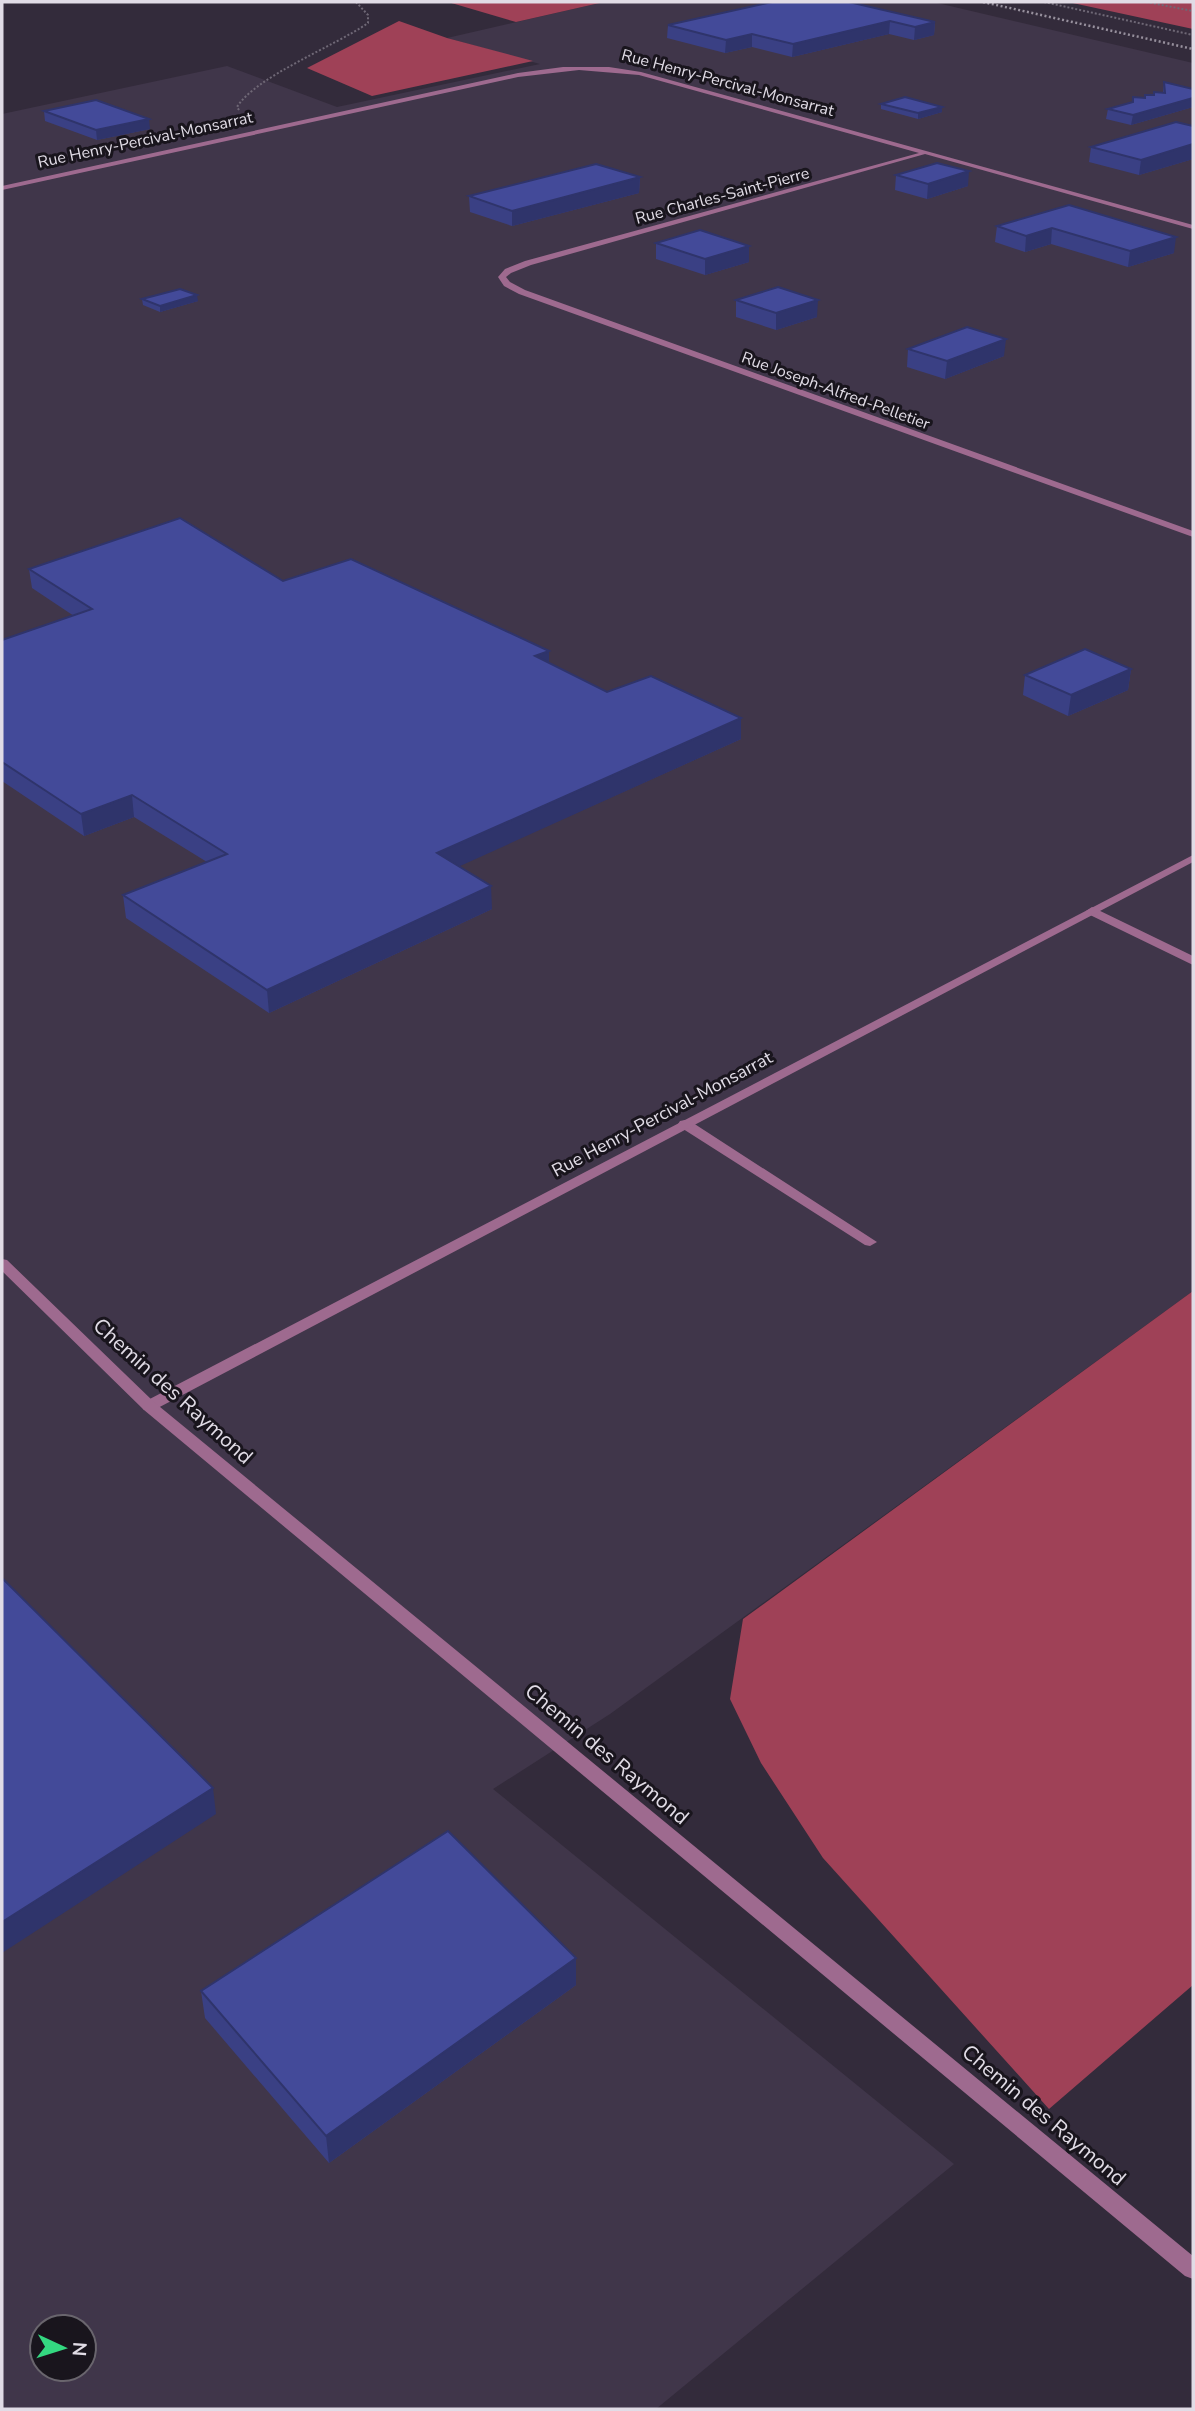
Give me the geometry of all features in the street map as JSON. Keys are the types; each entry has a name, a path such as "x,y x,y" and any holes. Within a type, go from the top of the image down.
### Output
{"street":[{"name":"Rue Henry-Percival-Monsarrat","path":"2,188 544,70 595,68 639,74 1193,227"},
{"name":"Rue Charles-Saint-Pierre","path":"528,263 923,154"},
{"name":"Rue Joseph-Alfred-Pelletier","path":"528,263 508,271 502,277 507,284 522,292 1193,534"},
{"name":"Rue Henry-Percival-Monsarrat","path":"149,1405 1193,858"},
{"path":"1092,911 1193,961"},
{"path":"685,1124 870,1242"},
{"name":"Chemin des Raymond","path":"2,1263 149,1405 1193,2269"}],"path":[{"path":"272,129 244,118 237,107 243,97 256,86 345,39 368,23 368,15 356,2"},
{"path":"1044,2 1193,35"},
{"path":"1146,2 1193,11"}],"shaded area":[{"path":"448,2 604,2 516,22"},
{"path":"604,2 933,2 1193,63 1193,1291 610,1714 493,1789 954,2164 656,2409 2,2409 2,114 227,66 337,107 540,64 447,38"},
{"path":"1068,2 1193,2 1193,29"},
{"path":"399,21 447,38 533,61 372,96 307,68"},
{"path":"1193,1291 1193,1985 1049,2109 823,1858 761,1763 730,1699 743,1619"}],"building":[{"path":"772,2 849,2 935,22 915,27 890,21 793,44 752,34 726,40 668,25"},
{"path":"1164,82 1193,89 1193,98 1133,115 1108,109 1133,102 1133,97 1145,98 1145,95 1154,95 1154,92 1165,93"},
{"path":"905,97 942,107 918,113 881,104"},
{"path":"96,100 149,119 96,130 44,111"},
{"path":"1176,122 1193,126 1193,144 1141,160 1091,147"},
{"path":"937,163 969,171 928,184 896,175"},
{"path":"596,164 640,177 512,211 469,196"},
{"path":"1069,205 1176,237 1130,251 1052,228 1026,236 997,226"},
{"path":"700,230 749,246 705,259 656,243"},
{"path":"778,287 818,300 776,313 736,300"},
{"path":"180,289 197,295 160,306 142,299"},
{"path":"967,327 1006,339 947,361 908,349"},
{"path":"180,518 283,581 351,559 549,651 535,656 607,692 651,676 741,718 437,853 491,886 267,990 123,895 227,854 132,795 81,814 2,762 2,640 92,609 29,569"},
{"path":"1085,649 1131,669 1071,695 1025,675"},
{"path":"2,1578 213,1788 2,1922"},
{"path":"448,1831 576,1958 326,2136 201,1991"}],"railway":[{"path":"983,2 1193,49"}]}
